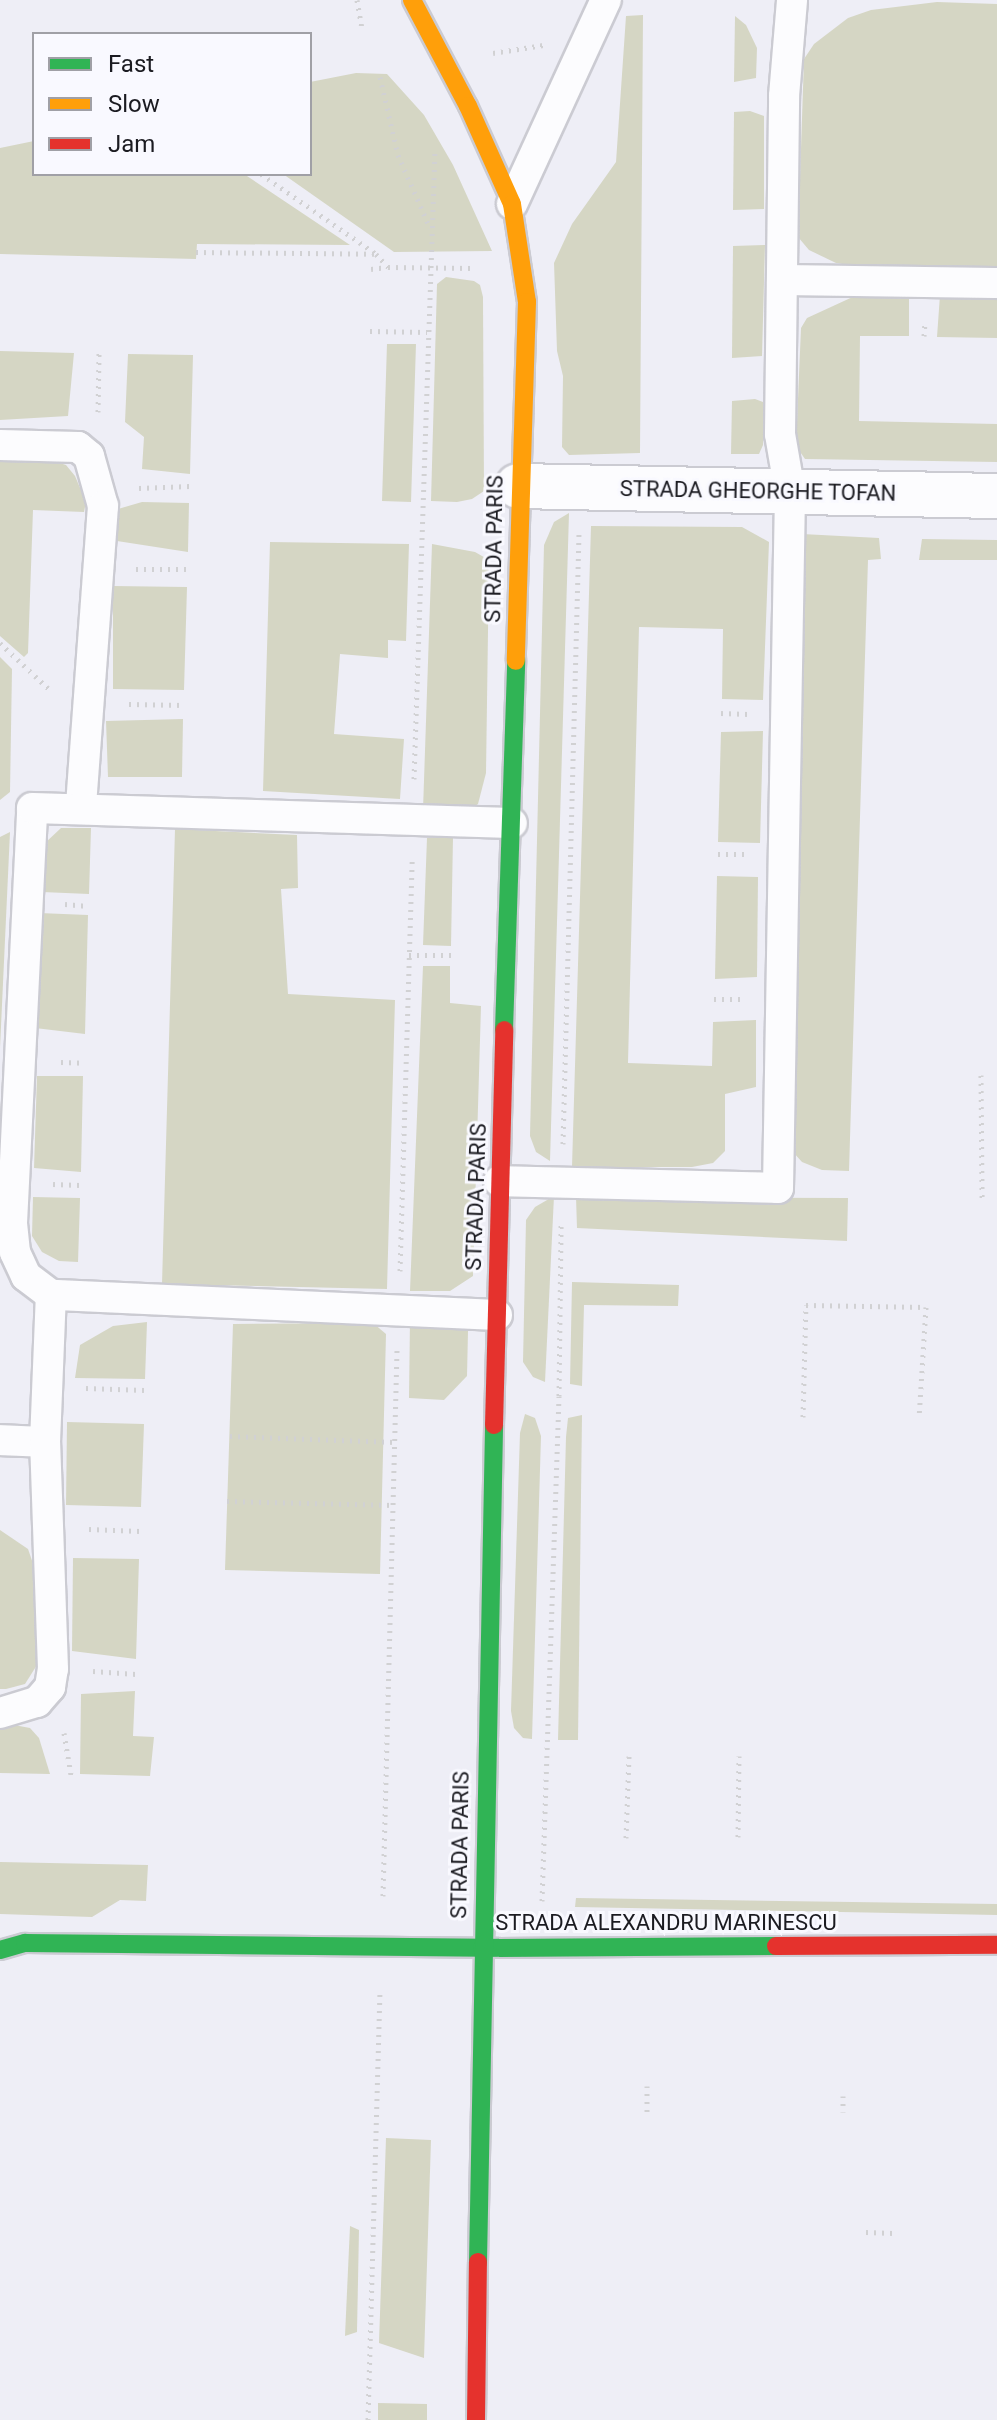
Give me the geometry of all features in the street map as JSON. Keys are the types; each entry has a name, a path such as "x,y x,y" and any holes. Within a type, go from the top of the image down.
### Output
{"street":[{"name":"STRADA PARIS","path":"412,0 468,106 512,204 527,302 518,486 512,823 499,1181 482,1948 476,2420"},
{"name":"STRADA GHEORGHE TOFAN","path":"518,486 997,496"},
{"name":"STRADA ALEXANDRU MARINESCU","path":"0,1950 25,1943 482,1948 997,1945"}],"lane":[{"path":"512,204 606,0"},
{"path":"499,1181 778,1188 790,492 780,434 784,96 792,0"},
{"path":"782,280 997,283"},
{"path":"0,445 78,447 89,456 103,506 81,808"},
{"path":"497,1315 51,1295 26,1276 15,1252 12,1223 32,808 512,823"},
{"path":"0,1713 37,1702 50,1687 53,1669 45,1442 51,1295"},
{"path":"0,1440 45,1442"}],"path":[{"path":"357,0 362,29"},
{"path":"445,61 589,37"},
{"path":"380,77 398,155 431,229"},
{"path":"383,1896 429,267 435,141 468,106"},
{"path":"264,176 376,254 388,267"},
{"path":"196,252 376,254"},
{"path":"371,269 429,267"},
{"path":"370,331 427,332"},
{"path":"89,456 98,421 99,353"},
{"path":"99,489 190,486"},
{"path":"563,1153 579,517"},
{"path":"99,568 187,569"},
{"path":"0,643 88,715 184,705"},
{"path":"409,955 451,955"},
{"path":"981,1075 982,1202"},
{"path":"542,1850 558,1411 561,1214"},
{"path":"803,1417 806,1305 926,1307 919,1417"},
{"path":"47,1388 145,1390"},
{"path":"230,1436 395,1442"},
{"path":"227,1501 394,1505"},
{"path":"48,1528 140,1531"},
{"path":"626,1838 629,1756"},
{"path":"738,1837 739,1756"},
{"path":"368,2420 381,1981"},
{"path":"647,2086 647,2114"},
{"path":"843,2096 843,2112"},
{"path":"866,2232 893,2233"}],"green space":[{"path":"937,2 997,4 997,267 867,268 836,263 809,250 798,237 804,59 814,44 848,18 871,10"},
{"path":"643,15 640,453 569,455 562,447 563,376 557,351 554,263 572,224 616,162 626,16"},
{"path":"735,16 746,25 757,48 756,78 734,82"},
{"path":"356,73 387,74 424,115 453,165 492,251 394,252 286,176 312,176 312,82"},
{"path":"750,111 764,116 764,209 733,210 734,112"},
{"path":"32,141 32,176 247,176 350,245 197,244 196,259 0,254 0,148"},
{"path":"765,245 762,356 732,358 733,246"},
{"path":"446,277 474,281 480,285 483,297 484,491 472,499 457,502 431,501 437,284"},
{"path":"909,293 909,336 860,336 859,421 997,424 997,462 805,459 796,446 801,328 807,318 857,295"},
{"path":"940,295 997,296 997,338 937,337"},
{"path":"387,344 416,344 411,502 382,501"},
{"path":"0,351 74,353 68,416 0,420"},
{"path":"128,354 193,355 190,474 142,469 144,437 125,422"},
{"path":"755,399 763,402 763,445 759,454 731,454 732,401"},
{"path":"0,458 47,459 66,465 75,476 86,502 84,512 33,510 28,653 24,657 0,636"},
{"path":"142,502 189,503 188,552 117,541 118,509"},
{"path":"569,513 550,1161 536,1152 530,1136 544,545 554,522"},
{"path":"591,526 742,527 769,542 763,700 722,699 723,629 639,627 628,1063 712,1066 713,1022 756,1020 756,1087 725,1094 725,1151 713,1163 692,1167 572,1167"},
{"path":"802,534 879,538 881,559 868,560 849,1171 822,1170 802,1162 793,1152"},
{"path":"922,539 997,540 997,560 919,560"},
{"path":"270,542 409,544 406,641 388,640 388,658 340,654 334,734 404,739 400,799 263,791"},
{"path":"432,544 475,552 489,560 486,773 478,804 469,810 423,810"},
{"path":"113,586 187,587 184,690 113,689"},
{"path":"0,657 12,669 10,792 0,800"},
{"path":"183,719 182,777 108,777 106,721"},
{"path":"763,731 760,843 718,842 721,732"},
{"path":"61,828 91,828 89,894 42,892 44,844"},
{"path":"175,829 297,835 298,888 281,889 288,994 395,1000 387,1289 162,1284"},
{"path":"10,832 0,1048 0,837"},
{"path":"453,837 451,946 423,945 427,838"},
{"path":"717,876 758,877 757,977 715,979"},
{"path":"39,913 88,915 85,1034 35,1028"},
{"path":"423,966 450,966 450,1003 481,1006 473,1276 450,1291 410,1291"},
{"path":"37,1076 83,1076 81,1172 34,1168"},
{"path":"554,1196 545,1382 533,1377 523,1362 526,1220 535,1207"},
{"path":"33,1197 80,1198 78,1262 59,1261 42,1252 32,1236"},
{"path":"576,1197 848,1198 847,1241 577,1228"},
{"path":"572,1282 679,1285 678,1306 584,1305 582,1386 570,1384"},
{"path":"410,1319 454,1321 468,1331 467,1376 444,1400 409,1398"},
{"path":"147,1322 145,1379 75,1378 80,1345 113,1326"},
{"path":"373,1323 386,1334 380,1574 225,1570 233,1324"},
{"path":"525,1414 535,1418 541,1436 532,1739 523,1738 514,1728 511,1711 520,1433"},
{"path":"582,1415 578,1740 558,1740 566,1437 568,1418"},
{"path":"67,1422 144,1424 141,1507 66,1505"},
{"path":"0,1530 28,1549 37,1575 37,1665 25,1684 6,1689 0,1689"},
{"path":"73,1558 139,1559 136,1659 72,1651"},
{"path":"135,1691 133,1736 154,1737 150,1776 80,1774 81,1694"},
{"path":"0,1726 30,1728 39,1738 50,1774 0,1773"},
{"path":"0,1862 148,1865 146,1901 120,1900 92,1917 0,1914"},
{"path":"576,1898 997,1904 997,1915 575,1907"},
{"path":"386,2138 431,2140 424,2358 379,2343"},
{"path":"350,2226 359,2230 357,2332 345,2336"},
{"path":"378,2403 427,2404 427,2420 378,2420"}],"traffic: fast":[{"path":"504,1030 516,661"},
{"path":"478,2262 494,1425"},
{"path":"0,1950 25,1943 482,1948 776,1946"}],"traffic: slow":[{"path":"412,0 468,106 512,204 527,302 516,661"}],"traffic: jam":[{"path":"494,1425 504,1030"},
{"path":"776,1946 997,1945"},
{"path":"476,2420 478,2262"}]}
